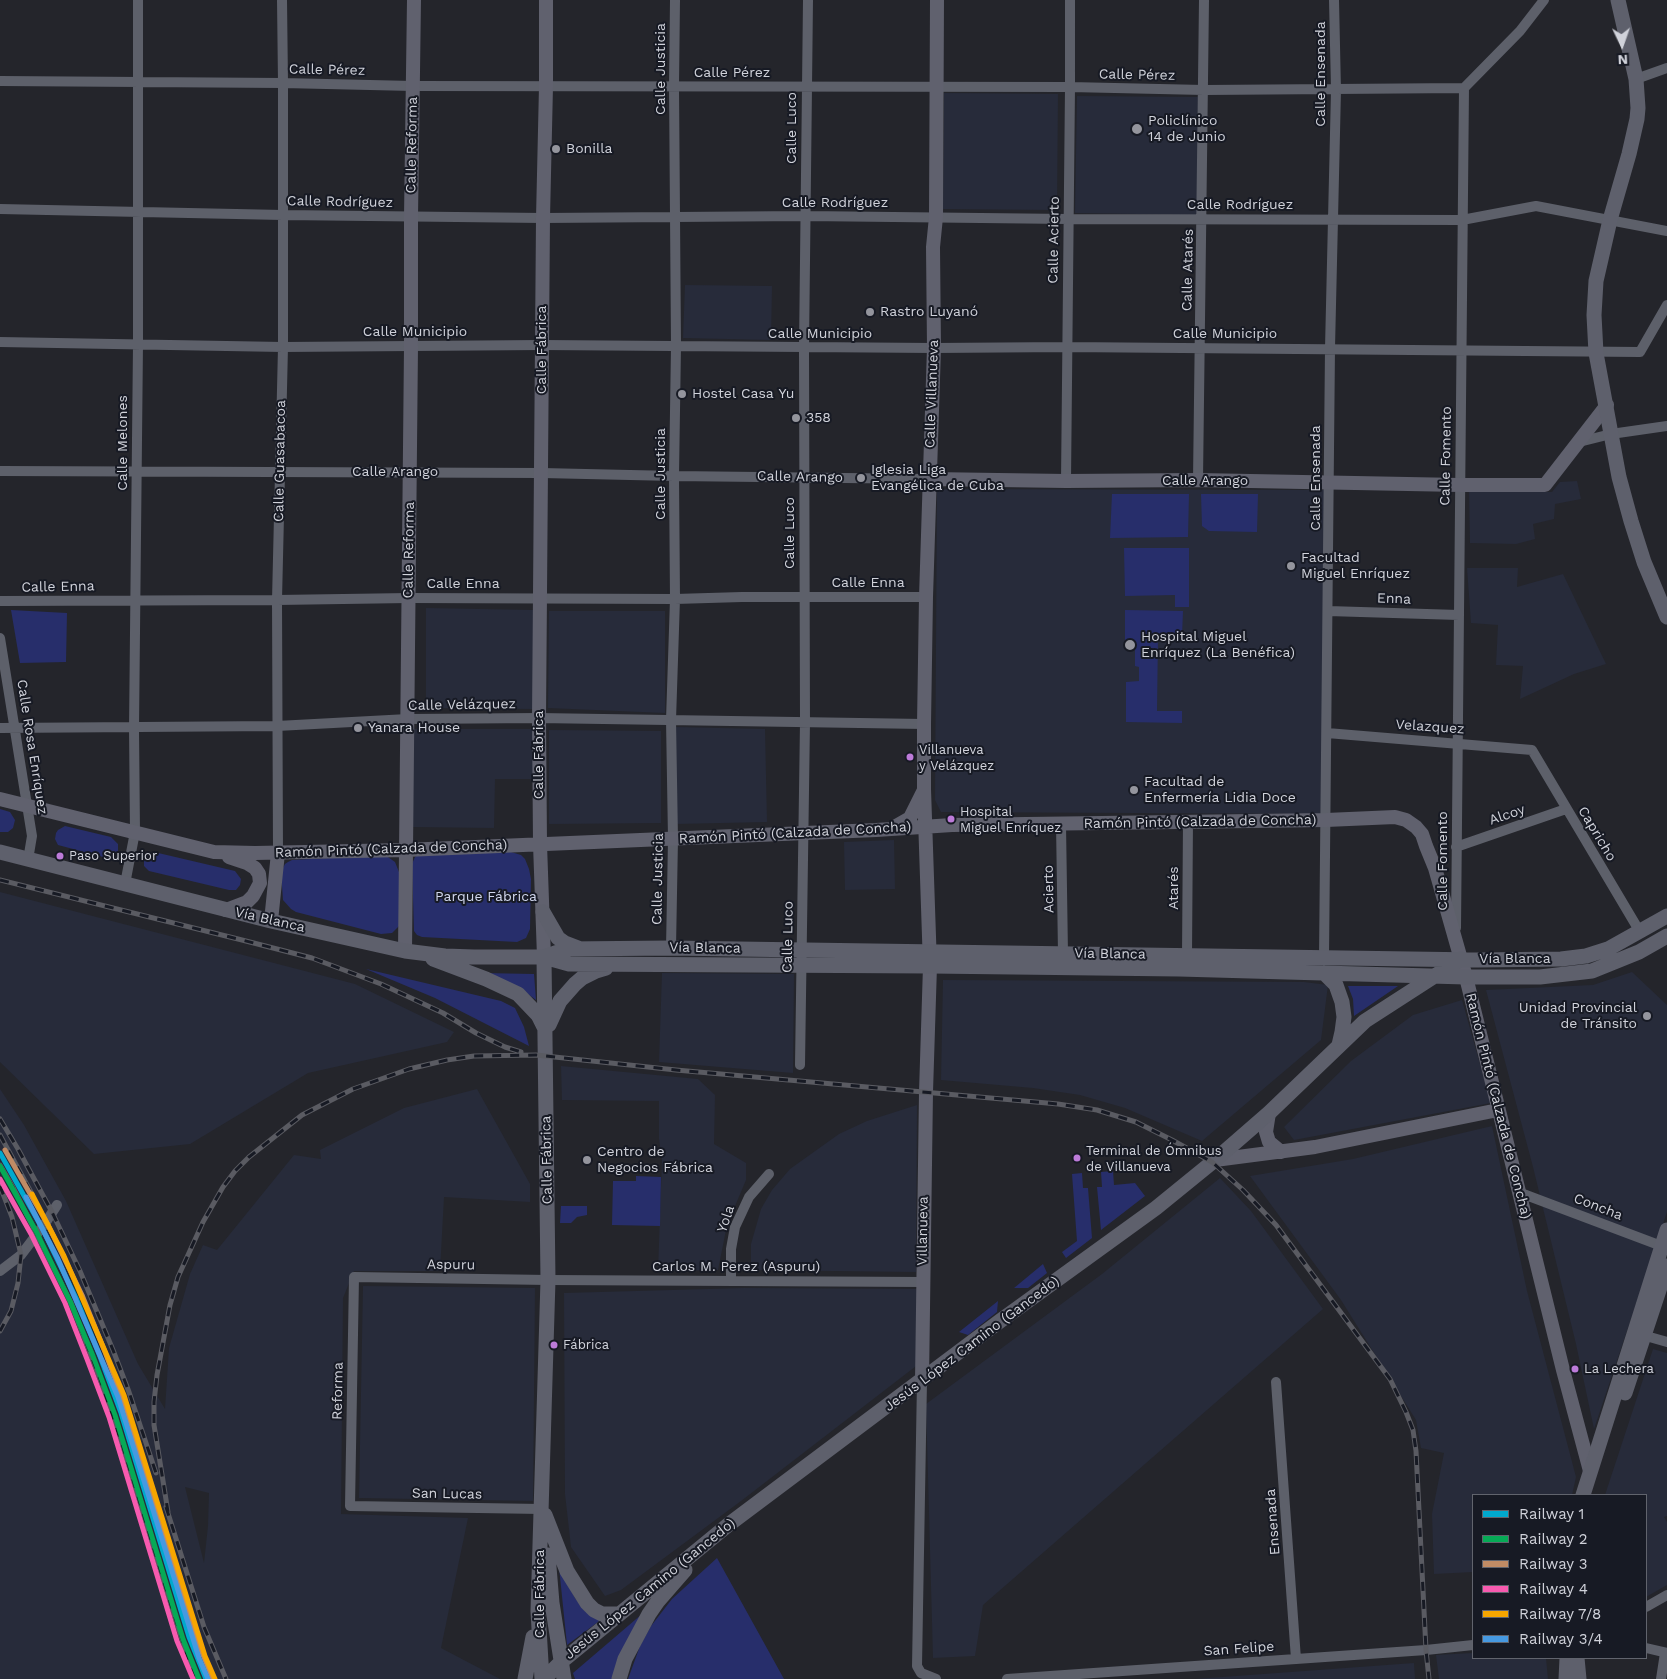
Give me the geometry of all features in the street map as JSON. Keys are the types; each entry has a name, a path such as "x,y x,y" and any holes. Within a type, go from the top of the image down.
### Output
{"main road":[{"path":"1618,0 1636,79 1638,108 1629,154 1610,220 1596,281 1594,314 1596,352 1619,477 1644,562 1667,617"},
{"name":"Vía Blanca","path":"0,852 271,921 410,952 474,957 544,956 566,949 578,948 802,950 930,958 1324,973 1540,977 1592,971 1639,952 1667,936"},
{"path":"543,912 558,938 578,948"},
{"name":"Vía Blanca","path":"544,956 569,964 802,966 930,958 1063,954 1536,960 1586,956 1608,949 1667,916"},
{"path":"410,952 486,979 518,994 538,1014 546,1031"},
{"name":"Calle Fábrica","path":"543,1679 538,1611 548,1280 544,956"},
{"path":"1394,1002 1461,959"},
{"path":"546,1031 560,1001 575,984 596,970 619,965"},
{"path":"1324,973 1336,985 1342,1002 1344,1016 1339,1045"},
{"path":"1394,1002 1429,988 1466,977"},
{"name":"Jesús López Camino (Gancedo)","path":"543,1679 728,1524 1000,1321 1136,1223 1215,1160 1269,1113 1365,1022 1394,1002"},
{"path":"1588,1494 1639,1334 1664,1247 1667,1230"},
{"path":"1590,1470 1639,1334 1667,1266"},
{"name":"Ramón Pintó (Calzada de Concha)","path":"1588,1494 1590,1470"},
{"path":"542,1509 567,1571 587,1603 594,1610 602,1614 619,1614"},
{"name":"Calle Fábrica","path":"542,1509 552,1603 561,1662"},
{"path":"618,1679 635,1639 658,1601 728,1524"},
{"path":"525,1679 538,1611"},
{"path":"1566,1659 1566,1679"},
{"path":"1578,1659 1579,1679"},
{"path":"561,1662 564,1679"}],"street":[{"name":"Calle Melones","path":"125,884 135,832 138,0"},
{"name":"Calle Guasabacoa","path":"271,921 278,853 277,600 283,347 282,0"},
{"name":"Calle Reforma","path":"410,952 405,850 408,719 414,0"},
{"name":"Calle Fábrica","path":"544,956 540,844 539,718 546,0"},
{"name":"Calle Justicia","path":"671,948 673,839 671,720 675,599 675,0"},
{"name":"Calle Luco","path":"800,1065 805,722 804,348 808,0"},
{"name":"Calle Villanueva","path":"924,789 926,597 934,348 933,247 936,217 937,0"},
{"name":"Calle Acierto","path":"1066,481 1070,0"},
{"name":"Calle Atarés","path":"1198,480 1204,0"},
{"name":"Calle Ensenada","path":"1324,957 1330,348 1336,90 1334,0"},
{"path":"1464,88 1520,31 1544,0"},
{"path":"1636,79 1667,68"},
{"name":"Calle Pérez","path":"0,82 283,83 413,86 1070,87 1204,90 1464,88"},
{"name":"Calle Fomento","path":"1456,944 1464,88"},
{"name":"Calle Rodríguez","path":"0,209 543,218 806,216 1462,220 1538,206 1667,231"},
{"name":"Calle Municipio","path":"0,342 283,347 542,345 804,348 1200,347 1640,352 1667,306"},
{"name":"Calle Arango","path":"0,471 542,472 804,478 1066,481 1330,481 1460,485 1545,484 1607,405"},
{"path":"1579,442 1611,434 1667,426"},
{"name":"Calle Enna","path":"0,601 926,597"},
{"name":"Enna","path":"1328,611 1459,615"},
{"name":"Calle Rosa Enríquez","path":"0,638 32,836 28,860"},
{"name":"Calle Velázquez","path":"0,728 277,726 408,719 539,718 924,724"},
{"name":"Velazquez","path":"1327,733 1532,750"},
{"name":"Capricho","path":"1532,750 1640,932"},
{"path":"883,830 896,826 910,818 924,789"},
{"name":"Villanueva","path":"924,789 930,958 926,1092 917,1666 921,1673 936,1679"},
{"name":"Ramón Pintó (Calzada de Concha)","path":"0,799 214,852 256,853 405,850 883,830 926,826 1326,820 1395,817 1406,820 1422,834 1461,959 1562,1370 1590,1470"},
{"name":"Alcoy","path":"1456,847 1566,809"},
{"name":"Atarés","path":"1187,955 1188,821"},
{"name":"Acierto","path":"1061,824 1063,954"},
{"path":"214,852 247,862 259,874"},
{"path":"226,910 247,902 253,896 260,883 256,853"},
{"path":"1215,1160 1315,1147 1498,1110"},
{"path":"1269,1113 1266,1132 1269,1142 1281,1152"},
{"name":"Yola","path":"731,1281 731,1249 735,1228 749,1198 769,1174"},
{"name":"Concha","path":"1518,1192 1664,1247"},
{"path":"0,1271 20,1255 57,1205"},
{"name":"Aspuru","path":"354,1278 548,1280"},
{"name":"Reforma","path":"350,1506 354,1278"},
{"name":"Carlos M. Perez (Aspuru)","path":"548,1280 923,1282"},
{"path":"1639,1334 1667,1342"},
{"name":"Ensenada","path":"1276,1382 1296,1659"},
{"name":"San Lucas","path":"350,1506 542,1509"},
{"path":"1647,1606 1667,1595"},
{"name":"San Felipe","path":"1007,1679 1472,1645"},
{"path":"1647,1648 1666,1653 1661,1679"}],"shaded area":[{"path":"944,93 1058,94 1057,210 943,209"},
{"path":"1077,96 1198,97 1197,215 1075,213"},
{"path":"685,285 772,286 771,340 683,338"},
{"path":"1577,481 1581,499 1555,504 1554,519 1533,524 1535,539 1516,544 1470,543 1469,490 1552,492 1560,482"},
{"name":"Hospital Miguel Enríquez (La Benéfica)","path":"937,489 1324,490 1323,814 941,812 935,800"},
{"path":"1467,568 1518,568 1517,587 1563,574 1606,664 1574,674 1520,699 1523,666 1496,665 1498,625 1471,623"},
{"path":"426,608 534,610 533,709 426,708"},
{"path":"549,611 665,611 665,713 548,708"},
{"path":"675,727 765,729 767,822 675,824"},
{"path":"413,729 533,729 533,779 495,779 494,828 413,827"},
{"path":"549,730 661,731 661,823 549,824"},
{"path":"894,840 895,889 845,890 844,842"},
{"path":"0,892 355,984 454,1032 447,1042 308,1073 190,1144 94,1154 0,1062"},
{"path":"1632,972 1667,1005 1667,1212 1594,1429 1576,1344 1533,1167 1486,990 1593,985"},
{"path":"662,973 794,974 793,1073 659,1062"},
{"path":"943,980 1304,982 1328,985 1321,1040 1202,1141 1125,1108 1080,1095 1033,1088 941,1080"},
{"path":"1462,1000 1491,1103 1294,1140 1284,1127 1351,1061 1413,1015"},
{"path":"561,1066 698,1079 715,1095 714,1144 746,1163 746,1180 727,1225 718,1270 658,1271 662,1160 659,1139 659,1101 562,1100"},
{"path":"0,1089 24,1125 66,1201 138,1364 165,1409 169,1348 190,1274 203,1245 217,1250 294,1155 321,1159 320,1150 404,1108 477,1089 530,1184 530,1202 444,1197 440,1271 354,1271 343,1298 341,1514 468,1518 441,1648 500,1679 0,1679","holes":["185,1487 209,1493 208,1526 204,1563"]},
{"path":"917,1105 916,1272 751,1270 751,1244 761,1209 772,1190 790,1169 839,1134 867,1121"},
{"path":"1492,1126 1527,1291 1576,1477 1572,1494 1472,1494 1472,1572 1434,1574 1432,1514 1444,1453 1421,1448 1416,1420 1341,1300 1250,1176 1353,1159"},
{"path":"1220,1178 1251,1211 1323,1309 983,1605 975,1656 933,1658 926,1404 1102,1274"},
{"path":"363,1286 535,1288 533,1501 359,1498"},
{"path":"744,1288 918,1289 920,1363 741,1501 621,1590 605,1596 571,1547 565,1494 564,1293"},
{"path":"1653,1349 1667,1353 1667,1516 1664,1517 1667,1522 1667,1585 1647,1596 1647,1494 1605,1494"},
{"path":"1472,1653 1472,1659 1546,1659 1548,1679 1439,1679 1436,1655"},
{"path":"1414,1663 1415,1679 1195,1679"}],"green space":[{"path":"1112,494 1189,494 1188,537 1110,538"},
{"path":"1201,494 1258,494 1257,532 1209,531 1202,526"},
{"path":"1124,548 1189,548 1189,607 1175,607 1175,595 1125,596"},
{"path":"11,610 67,613 66,662 20,663"},
{"path":"1125,610 1183,611 1182,636 1158,636 1157,711 1182,711 1182,723 1126,722 1126,682 1139,681 1139,667 1135,666 1135,647 1125,647"},
{"path":"0,809 10,812 15,820 13,828 8,832 0,832"},
{"path":"65,826 111,837 118,844 118,853 113,858 107,858 58,845 55,839 56,833"},
{"path":"154,852 235,871 241,879 240,885 236,890 229,890 149,871 144,866 144,860 147,854"},
{"name":"Parque Fábrica","path":"511,852 521,855 525,859 531,879 530,929 526,938 517,942 422,937 417,935 414,931 412,864 415,857 419,854"},
{"name":"Parque Fábrica","path":"385,855 395,862 399,872 399,926 392,933 381,934 296,912 283,900 281,872 285,864 292,860"},
{"path":"366,969 501,1001 515,1008 524,1027 529,1046 435,998"},
{"path":"482,973 534,974 536,1000 524,991"},
{"path":"1348,986 1398,986 1354,1016 1353,999"},
{"path":"1113,1171 1114,1185 1135,1183 1145,1196 1101,1230 1097,1187 1102,1187 1101,1172"},
{"path":"1082,1173 1083,1188 1088,1188 1092,1238 1066,1258 1062,1252 1077,1241 1072,1174"},
{"path":"636,1176 661,1177 660,1226 612,1225 613,1181 636,1181"},
{"path":"561,1206 587,1206 587,1215 577,1217 571,1223 560,1223"},
{"path":"1043,1264 1047,1273 1028,1288 1014,1288"},
{"path":"998,1301 997,1312 968,1335 959,1332"},
{"path":"717,1558 784,1679 628,1679 640,1646 651,1626 672,1599"},
{"path":"559,1567 575,1598 585,1611 602,1619 567,1645"},
{"path":"642,1614 612,1679 575,1679 573,1673"}],"railway":[{"path":"0,880 312,958 381,984 443,1013 476,1033 505,1047 521,1052"},
{"path":"168,1512 154,1425 154,1402 170,1305 178,1277 203,1222 223,1187 235,1171 249,1157 302,1115 353,1089 409,1069 447,1060 474,1056 536,1055 676,1070 1058,1104 1097,1110 1136,1122 1212,1162 1243,1190 1276,1225 1390,1379 1413,1430 1416,1451 1429,1679"},
{"path":"0,1119 52,1212 80,1271 129,1392 156,1473"},
{"path":"0,1135 32,1194"},
{"path":"0,1165 71,1303 123,1447 171,1605 189,1661 197,1679"},
{"path":"0,1186 12,1217 21,1255 18,1283 11,1311 0,1331"},
{"path":"166,1507 204,1627 226,1679"}],"rail line":[{"name":"3","path":"5,1150 48,1225 82,1295 105,1352 127,1411 195,1635 212,1677"},
{"name":"1","path":"0,1153 42,1228 76,1298 99,1354 121,1413 189,1637 206,1679"},
{"name":"2","path":"0,1166 36,1231 70,1301 93,1356 115,1415 183,1639 199,1679"},
{"name":"4","path":"0,1179 31,1234 65,1303 87,1359 109,1417 177,1641 193,1679"},
{"name":"7/8","path":"32,1194 64,1256 124,1395 205,1656 215,1679"},
{"name":"3/4","path":"26,1197 58,1259 118,1397 199,1658 208,1679"}],"place":[{"name":"Policlínico 14 de Junio","path":"1137,129"},
{"name":"Bonilla","path":"556,149"},
{"name":"Rastro Luyanó","path":"870,312"},
{"name":"Hostel Casa Yu","path":"682,394"},
{"name":"358","path":"796,418"},
{"name":"Iglesia Liga Evangélica de Cuba","path":"861,478"},
{"name":"Facultad Miguel Enríquez","path":"1291,566"},
{"name":"Hospital Miguel Enríquez (La Benéfica)","path":"1130,645"},
{"name":"Yanara House","path":"358,728"},
{"name":"Villanueva y Velázquez","path":"910,757"},
{"name":"Facultad de Enfermería Lidia Doce","path":"1134,790"},
{"name":"Hospital Miguel Enríquez","path":"951,819"},
{"name":"Paso Superior","path":"60,856"},
{"name":"Unidad Provincial de Tránsito","path":"1647,1016"},
{"name":"Terminal de Ómnibus de Villanueva","path":"1077,1158"},
{"name":"Centro de Negocios Fábrica","path":"587,1160"},
{"name":"Fábrica","path":"554,1345"},
{"name":"La Lechera","path":"1575,1369"}]}
